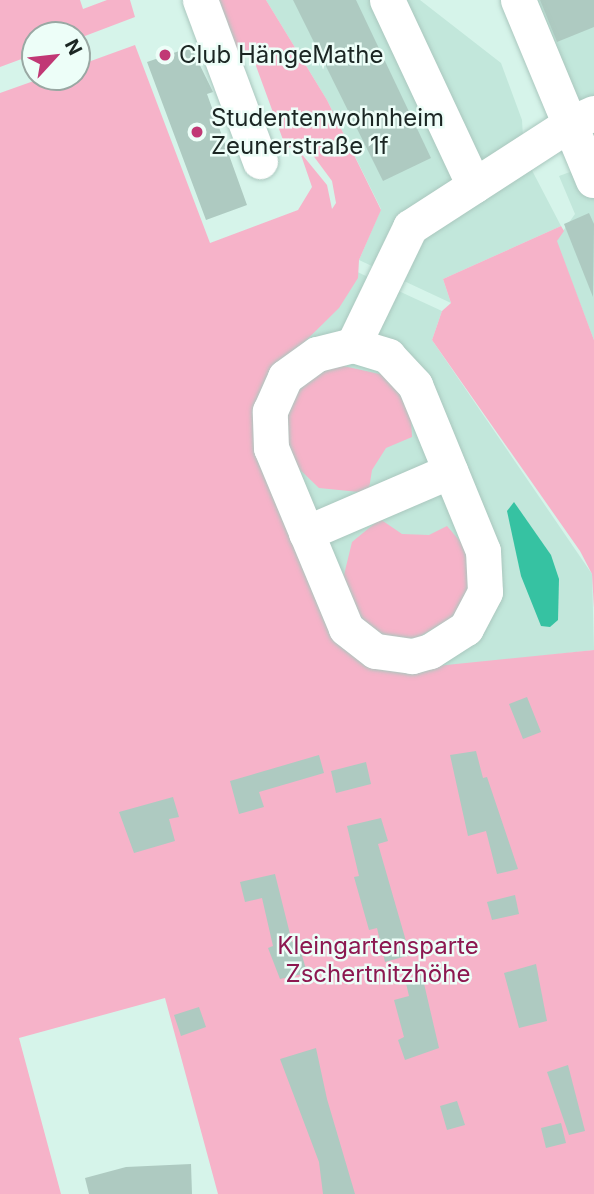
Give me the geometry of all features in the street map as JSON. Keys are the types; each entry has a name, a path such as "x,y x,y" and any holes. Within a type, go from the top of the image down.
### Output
{"lane":[{"path":"200,0 260,160"},
{"path":"387,0 474,186"},
{"path":"518,0 582,119 593,180"},
{"path":"353,345 410,227 582,119"},
{"path":"353,345 371,349 401,367 415,385 450,471 483,551 485,592 466,628 430,651 395,656 375,651 353,635 337,611 271,448 270,411 285,377 299,365 336,346 353,345"},
{"path":"306,533 450,471"}],"shaded area":[{"path":"266,0 420,0 501,63 522,120 524,155 561,226 443,279 451,303 359,260 381,209 327,100"},
{"path":"506,0 594,0 594,340 556,241 575,214 559,176 581,168"},
{"path":"353,270 442,311 432,340 592,574 594,650 452,666 390,693 221,391"},
{"path":"514,502 551,555 559,579 558,620 550,627 541,626 521,576 507,511"}],"green space":[{"path":"0,0 80,0 83,9 107,0 130,0 135,17 91,34 91,21 21,21 21,59 0,67"},
{"name":"Kleingartensparte Zschertnitzhöhe","path":"209,0 266,0 327,100 381,210 359,260 358,278 339,308 273,373 321,611 407,669 594,650 594,1194 218,1194 165,998 19,1038 61,1194 0,1194 0,93 21,86 21,91 91,91 91,61 135,45 210,243 298,210 312,187 300,152 327,185 332,209 336,203 332,181 312,154 298,146 286,148 252,55 232,61"},
{"path":"561,226 564,231 557,241 594,340 594,608 592,574 580,551 432,340 442,311 451,303 443,279"},
{"path":"339,365 384,375 395,385 411,417 412,437 386,448 372,470 369,489 359,492 319,488 293,463 286,446 287,409 295,393 321,370"},
{"path":"380,519 402,534 429,535 447,526 465,547 472,575 460,613 416,639 384,636 358,617 343,579 352,542"}],"building":[{"path":"293,0 356,0 431,158 383,181"},
{"path":"540,0 594,0 594,27 557,42"},
{"name":"Studentenwohnheim Zeunerstraße 1f","path":"191,47 213,92 207,94 247,205 206,220 147,62"},
{"path":"589,213 594,224 593,297 564,224"},
{"path":"527,697 541,732 523,739 509,704"},
{"path":"476,751 483,778 487,777 518,869 497,874 486,831 468,836 450,755"},
{"path":"319,755 324,773 259,792 264,807 239,814 230,781"},
{"path":"366,762 371,784 336,793 331,771"},
{"path":"173,797 179,817 169,819 175,841 134,853 119,812"},
{"path":"381,818 388,841 378,844 410,955 385,962 377,928 369,930 354,877 359,876 347,826"},
{"path":"275,874 292,942 298,941 307,973 280,979 268,948 273,946 262,898 245,902 240,882"},
{"path":"515,895 519,914 492,920 487,902"},
{"path":"536,964 547,1021 519,1028 504,973"},
{"path":"422,975 439,1048 405,1060 398,1040 404,1037 394,1000 409,996 405,979"},
{"path":"199,1007 206,1027 181,1036 174,1015"},
{"path":"316,1048 327,1099 355,1194 323,1194 319,1162 280,1059"},
{"path":"568,1065 585,1131 569,1135 547,1072"},
{"path":"457,1101 465,1125 447,1130 440,1106"},
{"path":"561,1123 566,1143 546,1148 541,1128"},
{"path":"191,1164 192,1194 89,1194 85,1178 126,1167"}],"place":[{"name":"Club HängeMathe","path":"165,55"},
{"name":"Studentenwohnheim Zeunerstraße 1f","path":"197,132"}]}
